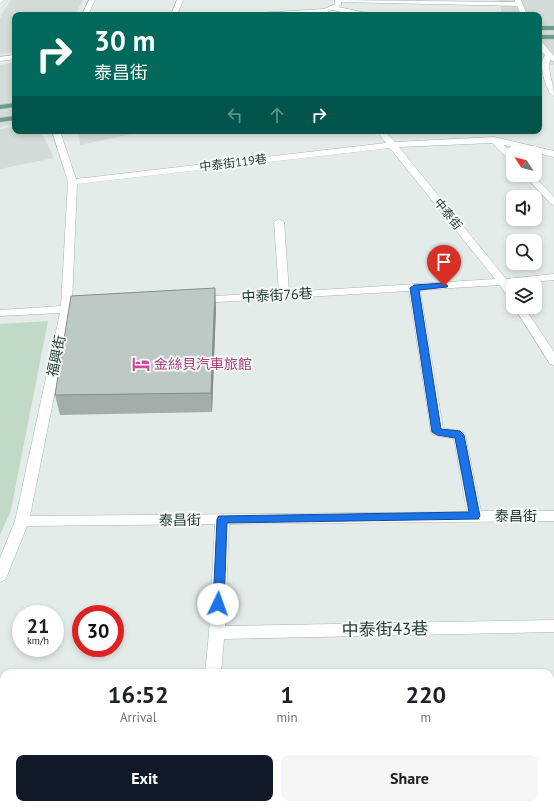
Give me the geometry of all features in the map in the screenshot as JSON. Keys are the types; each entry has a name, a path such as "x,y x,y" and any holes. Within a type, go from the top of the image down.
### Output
{"main road":[{"path":"542,28 554,28"},
{"path":"542,37 554,37"},
{"path":"0,107 12,105"},
{"path":"0,120 12,118"}],"street":[{"path":"86,12 92,0"},
{"path":"175,12 180,0"},
{"path":"310,12 328,11 338,5 338,0 518,2 523,12"},
{"path":"542,47 551,57 544,61 544,67 554,94"},
{"path":"0,60 12,58"},
{"name":"福興街","path":"0,576 22,521 66,309 73,182 57,134"},
{"name":"中泰街","path":"384,134 506,286"},
{"path":"494,140 506,152"},
{"name":"中泰街119巷","path":"73,182 393,145 494,140 554,154"},
{"path":"535,182 554,202"},
{"path":"278,222 284,294"},
{"name":"中泰街76巷","path":"190,301 284,294 414,288 554,277"},
{"path":"414,288 437,432 460,435 475,516"},
{"path":"0,313 97,307"},
{"path":"524,314 554,361"},
{"name":"泰昌街","path":"22,521 554,516"},
{"path":"213,669 217,633 222,519"},
{"name":"中泰街43巷","path":"217,633 554,626"}],"shaded area":[{"path":"11,0 83,0 77,12 12,12 12,52 0,54 0,18"},
{"path":"499,0 554,0 554,65 542,65 542,12 502,12"},
{"path":"12,63 12,125 0,127 0,65"},
{"path":"12,127 12,134 42,134 54,158 0,169 0,129"},
{"path":"79,134 132,134 80,145"}],"green space":[{"path":"48,321 11,510 0,535 0,324"}],"building":[{"name":"金絲貝汽車旅館","path":"215,288 211,393 55,395 71,296"}],"place":[{"name":"金絲貝汽車旅館","path":"141,364"}],"route":[{"path":"218,604 222,519 475,516 460,435 437,432 414,288 444,286"}]}
